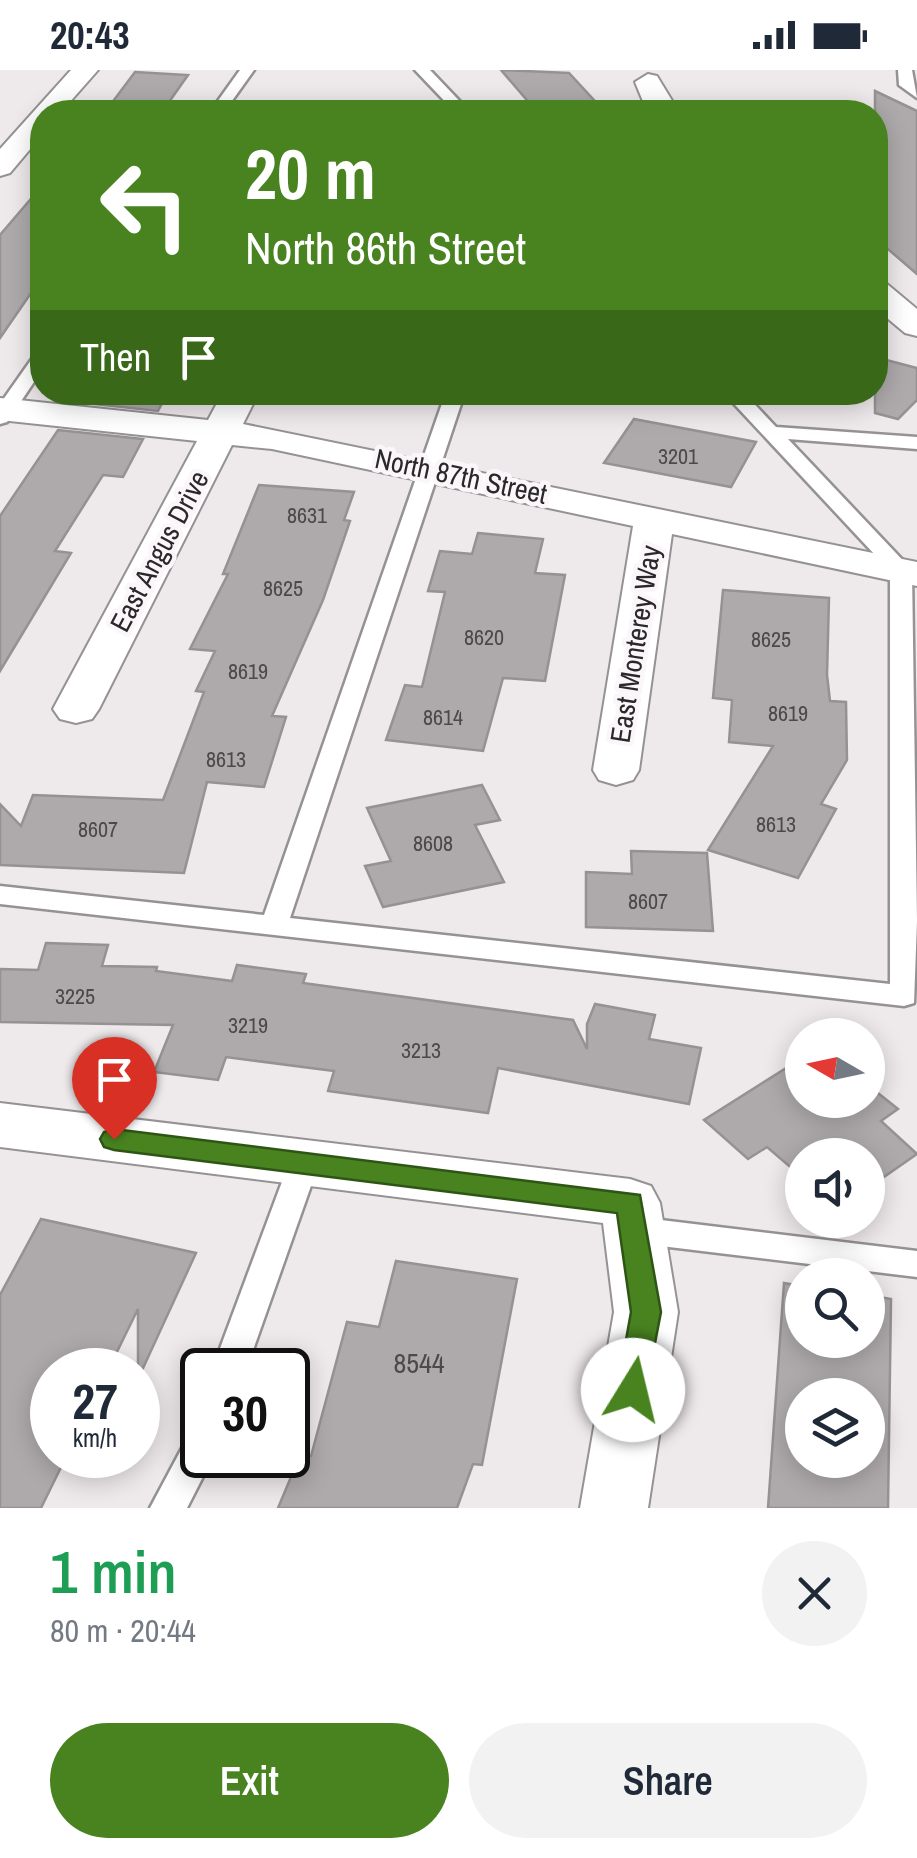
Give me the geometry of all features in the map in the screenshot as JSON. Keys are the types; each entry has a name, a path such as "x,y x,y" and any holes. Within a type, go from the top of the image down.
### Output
{"street":[{"path":"59,100 85,70"},
{"path":"648,82 655,100"},
{"path":"0,167 30,132"},
{"path":"888,302 917,326"},
{"name":"East Angus Drive","path":"76,709 234,405"},
{"name":"North 87th Street","path":"2,412 272,438 909,572"},
{"name":"East Monterey Way","path":"616,770 654,518"},
{"path":"0,1125 304,1163 633,1217 646,1312 614,1508"}],"lane":[{"path":"226,100 247,70"},
{"path":"422,70 451,100"},
{"path":"905,70 906,85 917,94"},
{"path":"2,412 30,374"},
{"path":"274,926 451,405"},
{"path":"0,895 904,996 910,764 909,572 745,405"},
{"path":"771,432 917,444"},
{"path":"237,1348 304,1163"},
{"path":"633,1217 917,1264"},
{"path":"168,1508 184,1478"}],"building":[{"path":"501,70 569,73 594,100 527,100"},
{"path":"135,72 188,75 170,100 114,100"},
{"path":"875,91 917,111 917,274 888,249 888,100 875,100"},
{"path":"30,200 30,294 0,338 0,235"},
{"path":"888,360 917,368 917,400 898,419 875,413 875,405 888,405"},
{"path":"103,405 161,405 158,411"},
{"path":"634,419 756,442 731,487 604,463"},
{"path":"58,430 143,439 123,477 103,475 55,551 71,553 0,671 0,516"},
{"path":"259,485 354,492 344,520 350,521 323,600 272,716 286,717 264,787 207,782 184,873 0,865 0,804 21,826 33,795 163,800 204,692 196,691 215,651 190,649 228,574 223,574"},
{"path":"478,533 543,539 535,573 565,575 545,681 503,678 483,751 386,740 405,685 422,687 445,592 428,591 440,551 472,554"},
{"path":"723,590 829,598 827,675 830,701 846,702 847,760 821,804 836,809 798,878 708,850 773,746 729,742 732,700 713,698"},
{"path":"482,785 500,820 475,825 504,882 383,907 365,866 391,861 367,808"},
{"path":"631,851 707,853 713,931 586,927 586,872 632,874"},
{"path":"46,943 108,945 102,966 157,967 156,971 232,981 237,965 306,974 303,983 573,1020 587,1049 587,1024 595,1004 655,1015 649,1039 701,1048 689,1104 498,1068 488,1113 328,1091 334,1071 226,1057 218,1080 154,1072 173,1025 0,1022 0,969 38,970"},
{"path":"785,1069 785,1118 885,1118 885,1099 898,1109 881,1121 917,1154 885,1176 885,1138 785,1138 785,1162 767,1147 748,1159 704,1120"},
{"path":"41,1219 196,1253 152,1348 138,1348 138,1309 119,1348 30,1348 30,1478 56,1478 41,1508 0,1508 0,1295"},
{"path":"396,1261 517,1279 482,1465 473,1464 457,1508 278,1508 291,1478 310,1478 310,1456 347,1322 379,1327"},
{"path":"784,1283 785,1358 885,1358 885,1298 891,1299 888,1508 768,1508"}],"route":[{"path":"114,1139 630,1203 646,1312 633,1390"}]}
